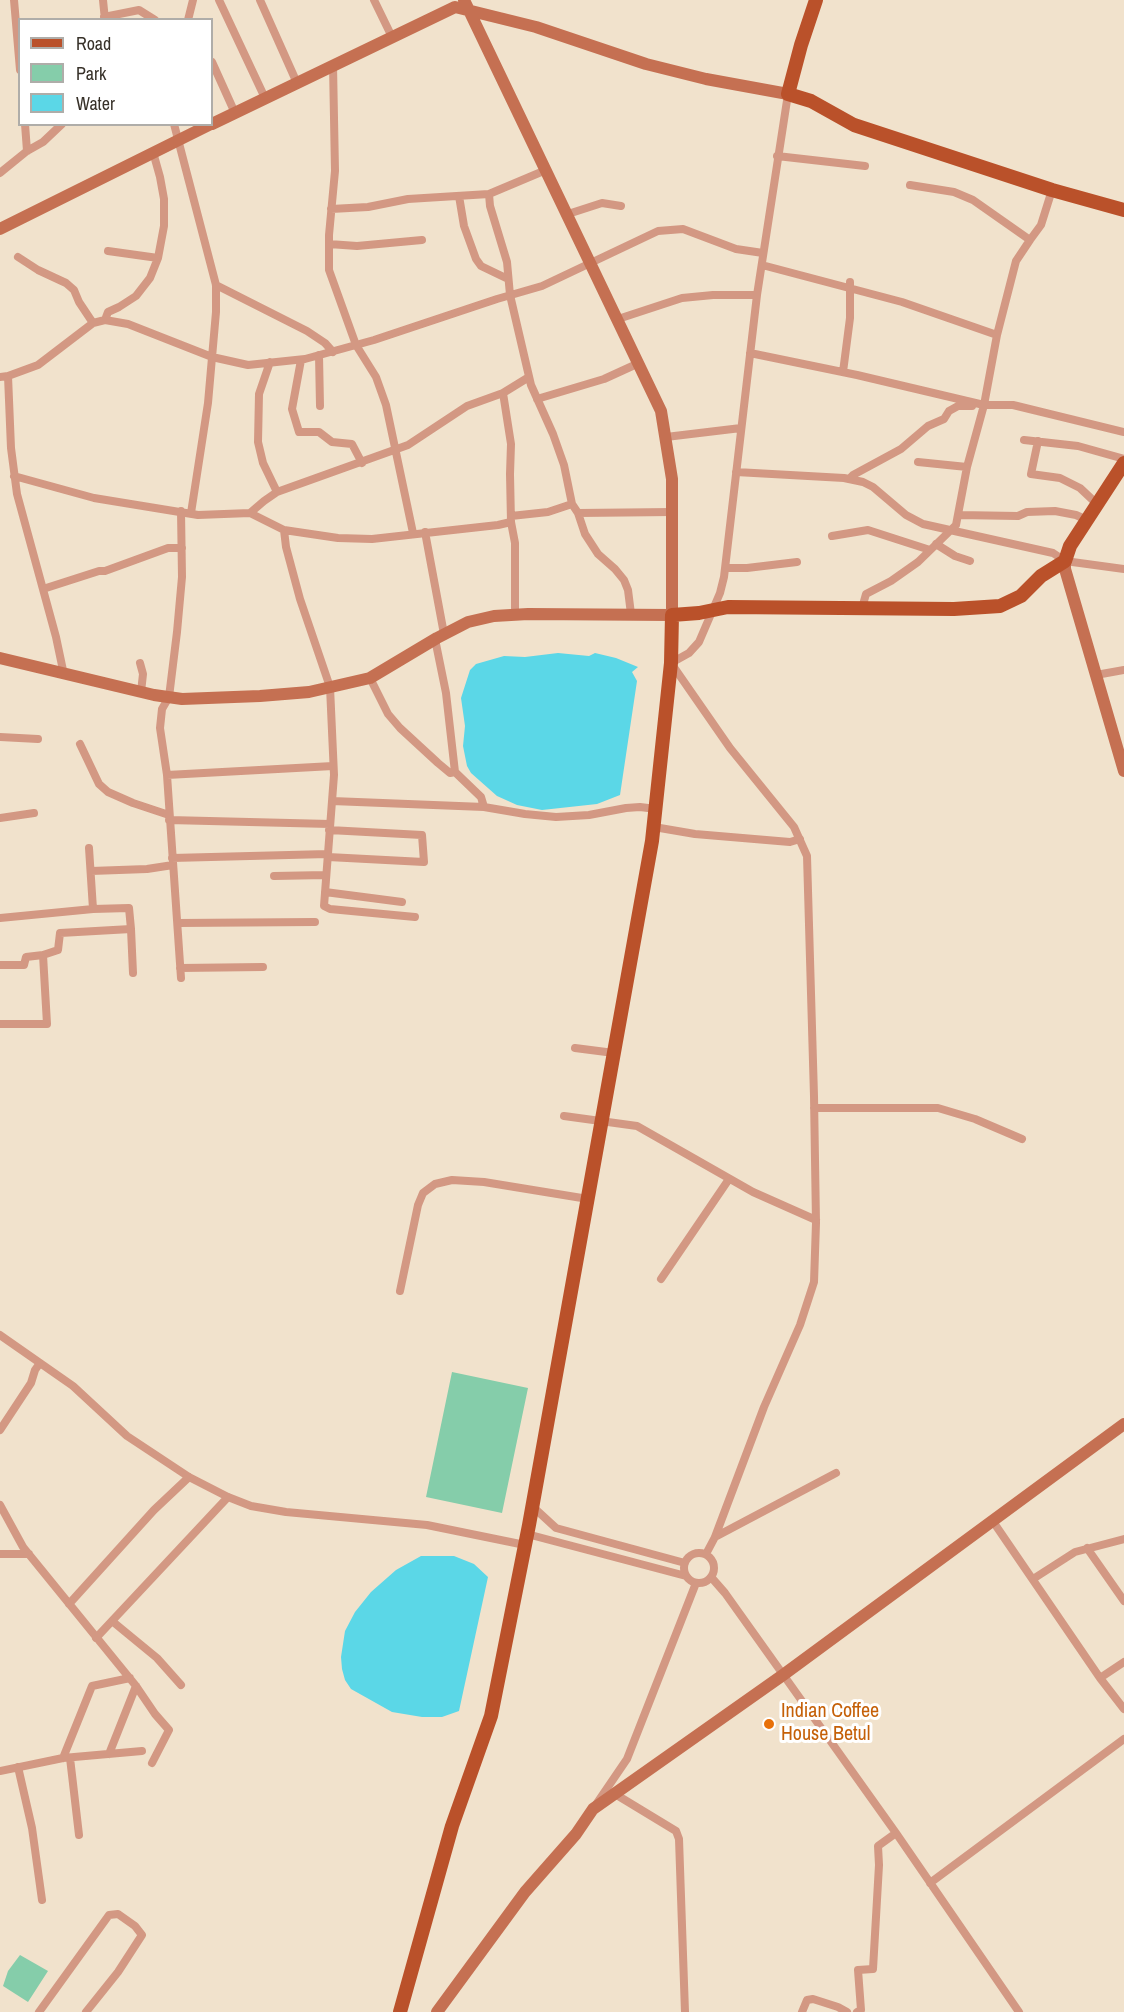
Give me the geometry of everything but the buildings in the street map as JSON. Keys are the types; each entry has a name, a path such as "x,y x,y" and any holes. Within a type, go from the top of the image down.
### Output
{"main road":[{"path":"788,94 816,0"},
{"path":"400,2012 452,1826 491,1716 526,1540 654,827 671,663 672,479 661,411 466,5"},
{"path":"213,123 455,7 466,5 646,64 811,101 854,125 1052,190 1124,210"},
{"path":"0,229 207,126"},
{"path":"1123,466 1070,546 1065,561 1124,767"},
{"path":"0,658 64,675 182,699 309,692 369,678 468,622 494,616 672,615 728,607 954,609 1000,606 1021,596 1041,576 1065,561"},
{"path":"437,2012 525,1892 576,1834 593,1809 783,1675 1124,1424"}],"street":[{"path":"14,0 18,47"},
{"path":"103,0 105,18 139,10 152,18"},
{"path":"188,18 193,0"},
{"path":"219,0 265,98"},
{"path":"260,0 297,83"},
{"path":"374,0 392,37"},
{"path":"213,64 235,113"},
{"path":"333,65 335,171 329,270 356,345 376,377 386,405 413,533"},
{"path":"705,1554 715,1537 764,1407 800,1325 814,1282 816,1220 807,856 794,827 730,748 671,663 689,653 699,642 720,593 726,568 757,295 788,94"},
{"path":"24,126 27,151"},
{"path":"0,173 27,151 44,142 60,126"},
{"path":"174,126 216,285 216,312 208,403 191,513"},
{"path":"105,320 108,312 119,308 136,296 150,278 158,258 164,226 164,199 153,152"},
{"path":"777,156 865,166"},
{"path":"332,209 340,210 408,199 489,194 546,170"},
{"path":"910,185 954,192 973,200 1030,240"},
{"path":"862,608 866,594 891,581 918,562 956,525 984,405 997,334 1016,261 1041,225 1052,190"},
{"path":"489,194 494,221 501,237 507,262 510,295 529,377 553,434 564,465 573,504 585,534 624,580 631,614"},
{"path":"459,196 464,226 476,259 481,266 508,279"},
{"path":"568,214 602,203 621,206"},
{"path":"64,675 56,637 20,508 14,476 4,376 38,365 93,323 105,320 128,324 212,357 248,364 301,360 356,345 542,286 650,235 673,229 693,232 736,249 764,253"},
{"path":"329,244 357,246 422,240"},
{"path":"108,251 158,258"},
{"path":"18,257 38,270 66,283 74,290 93,323"},
{"path":"762,265 850,285 997,334"},
{"path":"216,285 307,332 325,343 333,352"},
{"path":"843,372 850,318 850,285"},
{"path":"618,319 682,298 757,295"},
{"path":"750,353 984,405"},
{"path":"319,355 320,406"},
{"path":"301,360 292,409 299,432 319,432 332,442 352,444 362,463"},
{"path":"270,362 259,394 258,442 263,463 277,492"},
{"path":"537,399 604,379 639,363"},
{"path":"250,513 277,492 408,445 467,406 503,393 529,377"},
{"path":"503,393 511,444 515,615"},
{"path":"849,479 901,449 928,426 944,419 948,411 958,406 1013,405 1124,432"},
{"path":"666,437 741,428"},
{"path":"1024,440 1078,446 1123,466"},
{"path":"1038,441 1030,474 1060,478 1080,488 1097,504"},
{"path":"918,462 968,467"},
{"path":"736,472 849,479 873,488 887,501 923,524 1053,554 1065,561 1124,569"},
{"path":"14,476 94,498 198,515 250,513 284,531 338,538 372,539 498,525 511,519 548,512 573,504"},
{"path":"181,511 182,577 169,697 162,709 160,728 167,775 181,978"},
{"path":"958,515 1018,516 1027,512 1055,511 1076,515 1087,520"},
{"path":"578,513 672,512"},
{"path":"832,536 868,530 933,547 970,561"},
{"path":"284,531 300,599 330,687 333,766 324,906 330,909 415,917"},
{"path":"425,532 440,637 455,772 481,797 484,807"},
{"path":"42,589 105,571 168,548 182,548"},
{"path":"726,568 797,562"},
{"path":"140,663 143,674 141,692"},
{"path":"1096,675 1124,670"},
{"path":"369,678 388,714 400,728 450,773 455,772"},
{"path":"0,737 38,739"},
{"path":"80,744 99,784 108,792 169,817 422,835 424,862 328,856 172,862 147,869 91,871"},
{"path":"167,775 333,766"},
{"path":"332,801 484,807 556,817 626,808 656,809"},
{"path":"0,818 34,813"},
{"path":"654,827 695,834 790,842 801,839"},
{"path":"89,848 93,909"},
{"path":"274,876 326,875"},
{"path":"325,892 402,902"},
{"path":"0,918 129,908 134,973"},
{"path":"178,924 315,922"},
{"path":"0,965 24,965 26,957 58,950 60,933 130,929"},
{"path":"0,1024 46,1024 42,955"},
{"path":"180,968 263,967"},
{"path":"575,1048 614,1053"},
{"path":"814,1108 938,1108 975,1119 1022,1139"},
{"path":"564,1116 637,1126 753,1192 816,1220"},
{"path":"661,1279 729,1179"},
{"path":"400,1291 417,1205 423,1193 435,1184 452,1180 484,1182 588,1200"},
{"path":"0,1335 73,1386 127,1436 189,1477 251,1506 286,1512 427,1525 526,1540 686,1576 696,1583 705,1582 711,1577 714,1569 712,1560 705,1554 696,1552 688,1557 685,1563 686,1576"},
{"path":"0,1430 31,1383 40,1363"},
{"path":"715,1537 836,1473"},
{"path":"69,1604 154,1510 189,1477"},
{"path":"96,1638 228,1497"},
{"path":"0,1505 29,1554 130,1678 169,1730 152,1762"},
{"path":"532,1506 556,1528 685,1563"},
{"path":"992,1520 1100,1678 1124,1709"},
{"path":"1032,1578 1075,1552 1124,1539"},
{"path":"1088,1548 1124,1601"},
{"path":"0,1554 29,1554"},
{"path":"711,1577 725,1593 896,1833 1019,2012"},
{"path":"593,1809 627,1759 696,1583"},
{"path":"112,1621 157,1658 181,1685"},
{"path":"1100,1678 1124,1662"},
{"path":"80,1835 66,1758 92,1686 130,1678"},
{"path":"109,1754 136,1686"},
{"path":"930,1883 1124,1739"},
{"path":"0,1771 66,1758 142,1751"},
{"path":"18,1767 32,1828 42,1900"},
{"path":"615,1794 676,1832 679,1839 685,2012"},
{"path":"857,2012 861,2010 858,1970 873,1969 878,1846 896,1833"},
{"path":"39,2012 109,1915 118,1914 135,1926 142,1935 86,2012"},
{"path":"802,2012 807,2000 838,2007 847,2012"}],"green space":[{"path":"452,1372 528,1388 502,1513 426,1497"},
{"path":"20,1955 48,1971 28,2002 3,1986 8,1971"}],"water":[{"path":"558,653 589,656 595,653 616,658 638,667 632,672 637,681 620,795 597,804 542,810 517,805 497,796 471,773 467,766 463,746 465,726 461,698 470,670 476,664 504,656 525,657"},
{"path":"421,1556 454,1556 474,1564 488,1577 459,1711 442,1717 422,1717 392,1712 351,1689 342,1669 341,1657 345,1631 355,1612 371,1592 396,1570"}],"place":[{"name":"Indian Coffee House Betul","path":"769,1724"}]}
